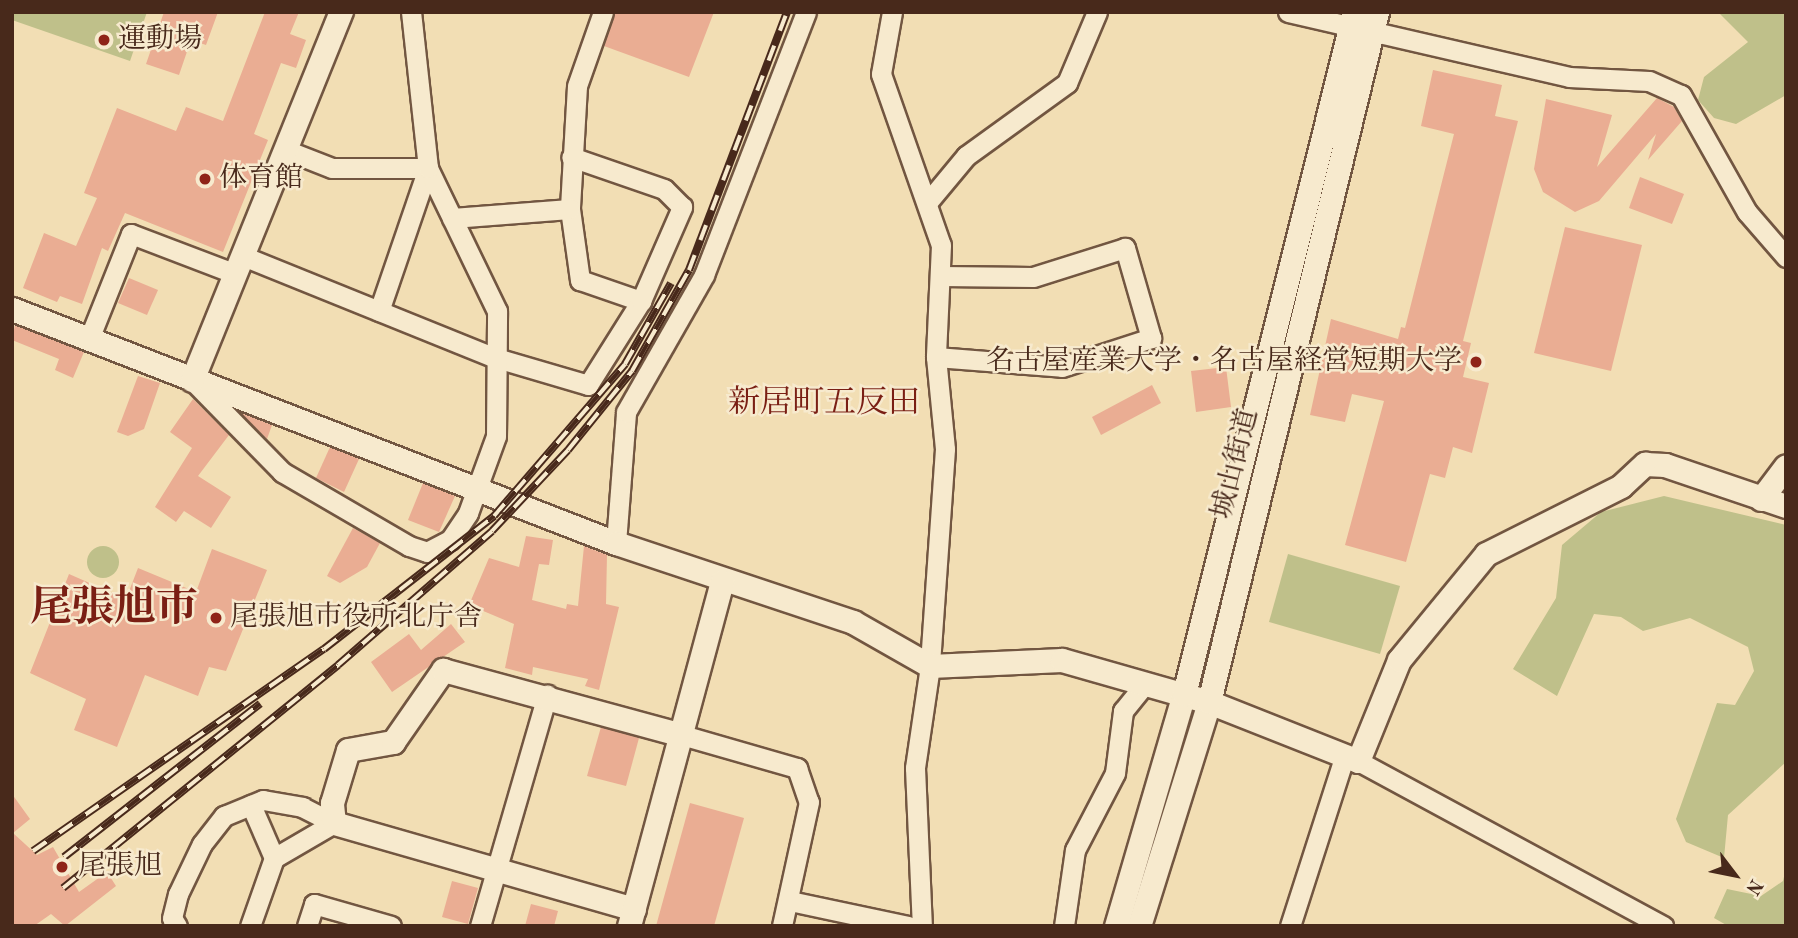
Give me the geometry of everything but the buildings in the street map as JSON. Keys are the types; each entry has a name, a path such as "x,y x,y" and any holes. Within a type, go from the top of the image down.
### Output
{"street":[{"path":"192,380 341,12"},
{"path":"192,380 282,472 410,546 427,552 450,540 478,490 496,436 493,357 497,311 428,168 411,12"},
{"path":"603,12 577,86 570,209 580,280 641,301"},
{"path":"616,543 626,412 704,275 806,12"},
{"path":"790,901 916,925 915,768 930,666 945,450 936,357 941,245 881,75 892,12"},
{"path":"927,203 966,156 1067,83 1097,12"},
{"path":"1288,12 1363,21 1569,77 1649,81 1681,94 1747,212 1786,257"},
{"name":"城山街道","path":"1116,926 1184,694 1363,21"},
{"name":"城山街道","path":"1139,926 1209,702 1363,21"},
{"path":"286,150 332,168 428,168"},
{"path":"89,338 131,234 240,265 379,311 493,357 589,385 641,301 682,217 679,200 664,189 571,157"},
{"path":"379,311 428,168"},
{"path":"452,218 570,209"},
{"path":"936,357 1062,368 1151,338 1125,248 1033,278 940,276"},
{"path":"12,309 616,543 722,581 853,622 930,666 1062,660 1209,702 1351,758 1663,926"},
{"path":"1290,926 1351,758 1399,660 1486,554 1621,486 1645,464 1665,465 1786,506"},
{"path":"1761,499 1786,466"},
{"path":"177,926 172,918 178,894 202,844 224,816 263,800 302,807 334,823 497,872 631,918 722,581"},
{"path":"334,823 332,803 348,750 393,742 443,670 547,695 797,768 809,802 790,901 782,926"},
{"path":"1064,926 1075,850 1115,773 1123,711 1146,683"},
{"path":"480,926 547,695"},
{"path":"251,805 274,858"},
{"path":"250,926 274,858 334,823"},
{"path":"307,926 314,904 391,926"}],"green space":[{"name":"運動場","path":"12,12 147,12 130,61 12,20"},
{"path":"1718,12 1786,12 1786,95 1736,124 1714,118 1698,100 1704,77 1748,42"},
{"path":"1664,496 1786,525 1786,762 1728,815 1724,858 1686,842 1676,819 1717,703 1735,705 1754,671 1748,647 1690,618 1643,631 1621,617 1594,614 1557,696 1513,669 1556,598 1562,545 1601,512"},
{"path":"103,546 115,550 119,562 115,574 103,578 91,574 87,562 91,550"},
{"path":"1288,554 1400,586 1380,654 1269,622"},
{"path":"1786,868 1786,926 1728,926 1714,918 1727,889 1761,896 1783,881"}],"railway":[{"path":"63,888 338,665 492,531 568,450 632,371 689,270 787,12"},
{"path":"33,851 324,649 494,516 625,364 671,283"},
{"path":"64,857 260,704"}],"place":[{"name":"運動場","path":"104,40"},
{"name":"体育館","path":"205,179"},
{"name":"名古屋産業大学・名古屋経営短期大学","path":"1476,362"},
{"name":"尾張旭市役所北庁舎","path":"216,618"},
{"name":"尾張旭","path":"62,867"}],"district":[{"name":"新居町五反田","path":"824,404"},
{"name":"尾張旭市","path":"114,609"}]}
